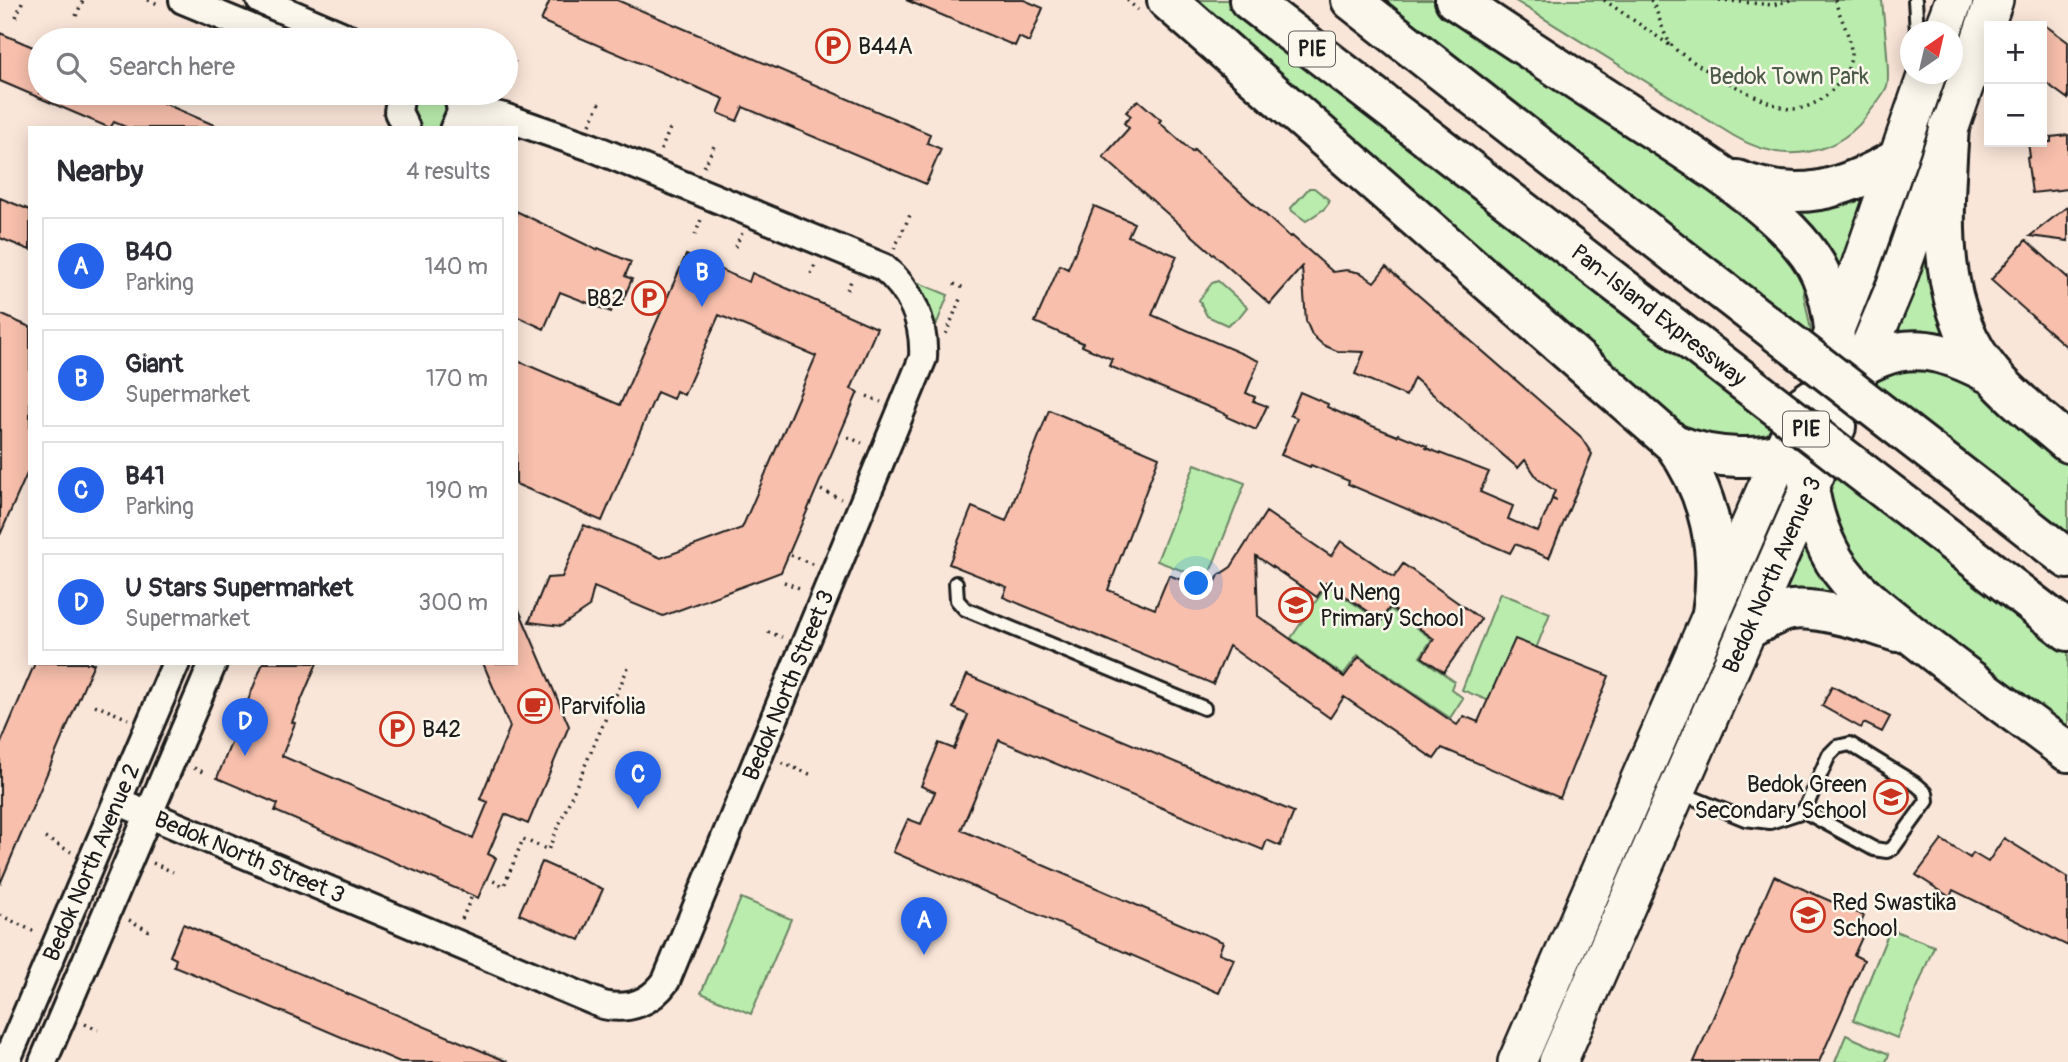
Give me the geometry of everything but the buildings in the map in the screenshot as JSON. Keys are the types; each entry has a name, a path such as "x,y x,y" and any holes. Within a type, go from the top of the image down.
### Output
{"highway":[{"path":"1167,0 1674,444 1696,478 1706,502 1716,566 1712,613"},
{"name":"Pan-Island Expressway","path":"1249,0 2068,631"},
{"name":"PIE","path":"1351,0 2068,559"},
{"path":"1455,0 1718,173 1780,223 1807,253 1821,274 1827,292 1833,333 1849,374 1836,427 1792,449 1727,457 1674,444"},
{"path":"1949,126 1945,209 1949,281 1956,312 1965,334 1992,375 2068,443"},
{"path":"1718,173 1768,191 1798,193 1846,182 1897,159"},
{"path":"1992,375 1958,359 1916,350 1892,352 1849,374 1802,406 1792,449 1826,546 1840,569 1863,595 1924,645 2068,752"},
{"path":"1747,630 1779,613 1811,610 1872,624 1924,645"}],"main road":[{"path":"1946,21 1954,0"},
{"path":"1849,374 1895,287 1994,0"},
{"path":"1802,406 1833,333 1897,159 1921,84"},
{"name":"Bedok North Avenue 3","path":"1558,1062 1836,427"},
{"name":"Bedok North Avenue 3","path":"1517,1062 1712,613 1792,449"}],"street":[{"path":"183,0 251,28"},
{"path":"260,0 325,28"},
{"path":"455,126 461,112 460,105"},
{"name":"Bedok North Street 3","path":"117,801 595,1002 611,1007 631,1006 655,995 666,981 923,358 923,334 914,304 900,284 883,267 582,143 491,114 469,118 457,126"},
{"name":"Bedok North Avenue 2","path":"6,1062 175,665"},
{"name":"Bedok North Avenue 2","path":"43,1062 212,665"}],"lane":[{"path":"1915,0 1916,21"},
{"path":"956,583 957,600 965,610 1205,708"},
{"path":"1676,791 1745,819 1770,822 1804,811 1874,849 1887,852 1893,848 1927,801 1926,793 1917,785 1850,744 1837,747 1829,755 1804,811"}],"path":[{"path":"16,17 23,0"},
{"path":"76,16 83,0"},
{"path":"1604,0 1675,49 1765,101 1788,109 1807,106 1828,94 1850,63 1848,36 1835,0"},
{"path":"1651,0 1675,49"},
{"path":"1720,0 1765,5 1790,0"},
{"path":"592,119 601,100"},
{"path":"664,144 671,126"},
{"path":"704,168 715,144"},
{"path":"898,241 911,213"},
{"path":"695,235 703,217"},
{"path":"735,247 740,237"},
{"path":"811,274 815,264"},
{"path":"847,290 852,280"},
{"path":"954,284 964,288"},
{"path":"867,396 883,402"},
{"path":"848,437 865,444"},
{"path":"821,490 830,494"},
{"path":"791,555 802,560"},
{"path":"784,582 804,590"},
{"path":"768,632 786,639"},
{"path":"487,878 504,886 523,839 548,850 630,663"},
{"path":"95,705 130,719"},
{"path":"760,754 812,775"},
{"path":"45,838 71,851"},
{"path":"152,863 173,872"},
{"path":"462,920 471,898"},
{"path":"0,915 31,930"},
{"path":"126,919 151,932"}],"green space":[{"path":"1167,0 1249,0 1779,409 1758,456 1703,452"},
{"path":"1348,0 1454,0 1719,174 1867,176 1860,267 1820,273 1803,291 1812,335 1804,353"},
{"name":"Bedok Town Park","path":"1514,0 1882,0 1887,86 1858,125 1843,138 1809,152 1771,151 1734,136"},
{"path":"403,105 457,105 454,126 406,126"},
{"path":"1948,132 1952,300 2068,442 2068,558 1867,402 1890,351"},
{"path":"1309,188 1314,188 1328,199 1329,203 1306,221 1291,208"},
{"path":"885,269 948,295 924,356"},
{"path":"1218,281 1247,307 1227,325 1207,316 1199,300 1212,283"},
{"path":"1842,457 2068,633 2068,749 1921,642 1769,617"},
{"path":"1195,464 1245,483 1207,580 1157,561"},
{"path":"1327,585 1381,622 1390,609 1432,639 1420,657 1454,681 1451,689 1463,698 1450,718 1358,655 1343,675 1291,638"},
{"path":"1500,593 1550,613 1512,710 1462,690"},
{"path":"741,898 791,919 751,1014 701,993"},
{"path":"1890,929 1934,946 1897,1038 1853,1020"},
{"path":"1846,1035 1889,1054 1886,1062 1835,1062"}],"place":[{"name":"B44A","path":"833,46"},
{"name":"B82","path":"649,298"},
{"name":"Giant","path":"702,307"},
{"name":"Yu Neng Primary School","path":"1296,605"},
{"name":"Parvifolia","path":"535,706"},
{"name":"B42","path":"397,729"},
{"name":"U Stars Supermarket","path":"245,756"},
{"name":"Bedok Green Secondary School","path":"1891,797"},
{"name":"B41","path":"638,809"},
{"name":"Red Swastika School","path":"1808,915"},
{"name":"B40","path":"924,955"}]}
